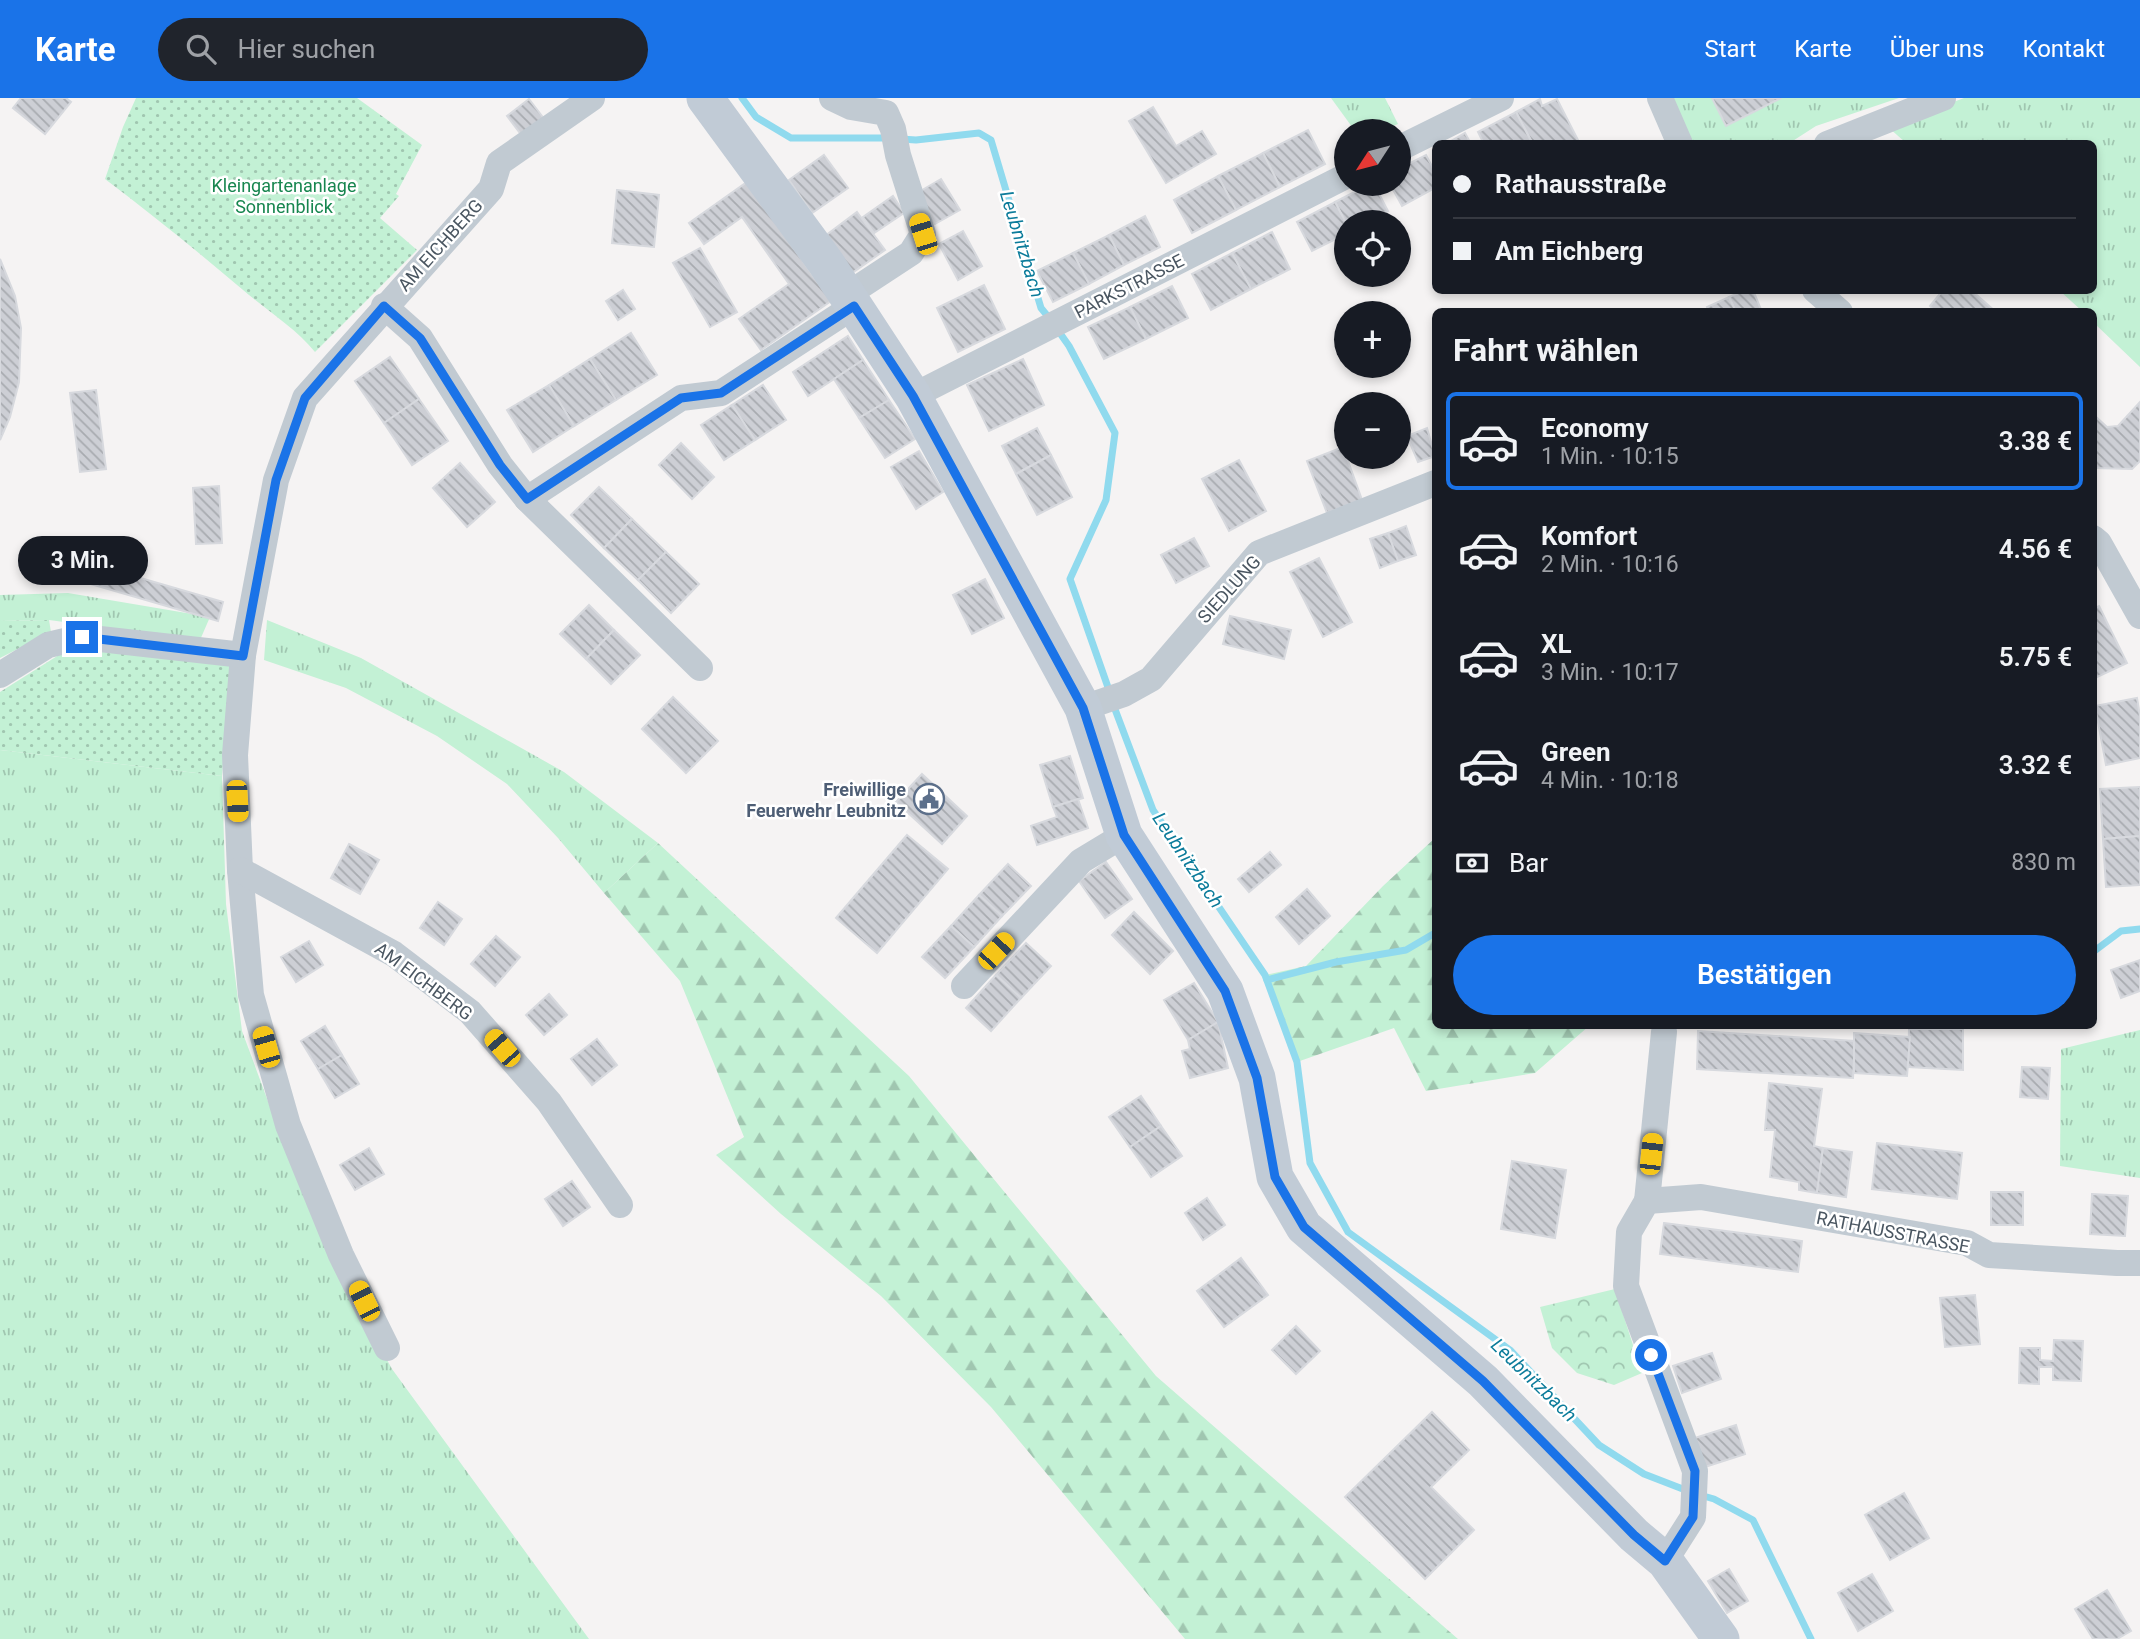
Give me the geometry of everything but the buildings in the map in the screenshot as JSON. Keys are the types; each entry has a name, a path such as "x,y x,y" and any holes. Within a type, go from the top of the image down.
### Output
{"street":[{"name":"AM EICHBERG","path":"387,1348 341,1255 288,1125 251,995 240,870 235,755 243,656 276,480 305,398 384,306 491,189 499,163 592,98"},
{"path":"705,98 850,301 913,396 1053,653 1089,706 1124,835 1225,991 1257,1078 1275,1177 1304,1227 1483,1381 1634,1535 1665,1561 1721,1639"},
{"path":"527,499 681,398 721,393 850,301 911,253 923,234 893,132 832,98"},
{"path":"1411,143 1501,98"},
{"path":"1660,98 1678,140"},
{"path":"1837,140 1943,98"},
{"name":"PARKSTRASSE","path":"913,396 1334,182"},
{"path":"384,306 420,338 500,465 527,499 700,668"},
{"name":"SIEDLUNG","path":"1089,706 1124,694 1151,679 1259,554 1432,484"},
{"path":"2097,547 2140,616"},
{"path":"0,675 48,645 82,637 243,656"},
{"path":"964,986 1080,861 1124,835"},
{"name":"AM EICHBERG","path":"240,870 394,954 470,1012 550,1102 620,1205"},
{"path":"1664,1032 1647,1201 1629,1232 1626,1286 1695,1471 1693,1517 1665,1561"},
{"name":"RATHAUSSTRASSE","path":"1647,1201 1701,1197 1967,1243 1989,1255 2140,1263"}],"green space":[{"name":"Kleingartenanlage Sonnenblick","path":"136,98 357,98 422,145 396,194 399,196 380,218 417,250 315,352 284,322 105,179"},
{"path":"1331,98 1385,98 1396,119 1346,119"},
{"path":"1670,98 1899,98 1816,126 1794,140 1689,140"},
{"path":"1964,98 2140,98 2140,367 2097,326 2097,308 2079,308 2063,294 2097,294 2097,140 1903,140 1888,127"},
{"path":"68,593 210,617 200,640 49,620 0,621 0,595"},
{"path":"49,620 51,632 0,658 0,621"},
{"path":"267,620 361,658 564,772 658,843 604,893 558,838 507,784 437,736 346,688 264,660"},
{"path":"87,647 232,665 222,776 0,750 0,692 62,653"},
{"path":"0,750 222,776 226,904 242,1031 286,1150 363,1316 392,1369 589,1639 0,1639"},
{"path":"1432,841 1432,1029 1586,1029 1535,1073 1426,1091 1394,1028 1297,1062 1265,975 1306,966 1383,886"},
{"path":"658,843 909,1076 1156,1376 1458,1639 1185,1639 991,1407 881,1296 781,1214 716,1155 744,1137 680,981 604,893"},
{"path":"2140,1030 2140,1178 2060,1166 2061,1049"},
{"path":"1615,1289 1642,1373 1614,1385 1577,1373 1552,1348 1540,1307"}],"waterway":[{"name":"Leubnitzbach","path":"742,98 756,117 791,138 889,138"},
{"name":"Leubnitzbach","path":"901,139 916,140 979,133 991,140 1041,308 1050,319"},
{"name":"Leubnitzbach","path":"1057,329 1069,346 1115,433 1106,500 1070,579 1110,693"},
{"name":"Leubnitzbach","path":"1113,704 1153,810 1265,975 1297,1062 1310,1163 1348,1232 1510,1350 1599,1445 1644,1474 1688,1491"},
{"path":"2097,949 2121,931 2140,929"},
{"path":"1267,980 1336,962 1406,950 1432,935"},
{"name":"Leubnitzbach","path":"1700,1495 1714,1499 1753,1520 1811,1639"}],"place":[{"name":"Freiwillige Feuerwehr Leubnitz","path":"929,799"}],"route":[{"path":"82,637 243,656 276,480 305,398 384,306 420,338 500,465 527,499 681,398 721,393 854,306 913,396 1083,708 1124,835 1225,991 1257,1078 1275,1177 1304,1227 1483,1381 1634,1535 1665,1561 1693,1517 1695,1471 1651,1355"}]}
